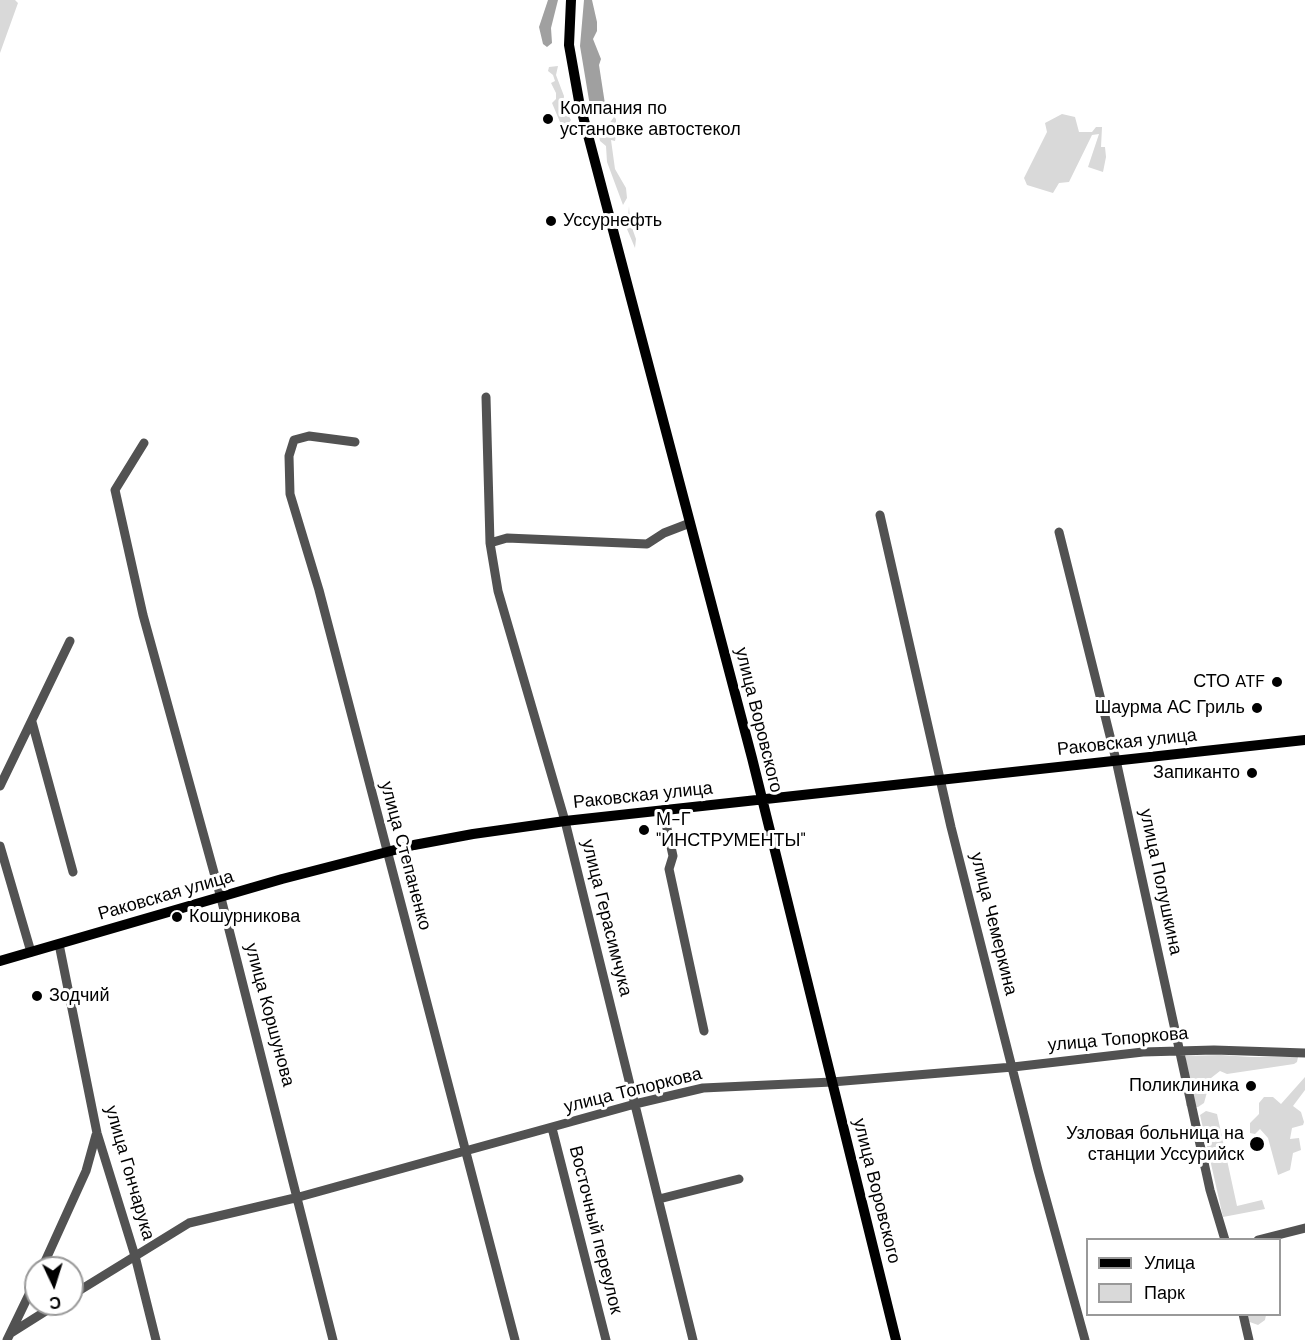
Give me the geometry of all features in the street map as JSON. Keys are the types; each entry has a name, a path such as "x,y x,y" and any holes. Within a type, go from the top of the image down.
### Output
{"main road":[{"name":"улица Воровского","path":"571,0 568,26 571,59 590,144 762,799 896,1340"},
{"name":"Раковская улица","path":"0,961 282,879 387,852 473,834 565,821 1305,740"}],"street":[{"name":"улица Герасимчука","path":"486,397 490,543 498,591 565,821 693,1340"},
{"name":"улица Степаненко","path":"356,442 309,436 297,438 289,456 288,483 514,1340"},
{"name":"улица Коршунова","path":"144,443 115,490 143,615 221,898 299,1197 333,1340"},
{"name":"улица Чемеркина","path":"880,515 941,779 1012,1066 1085,1340"},
{"path":"490,543 507,538 647,544 664,533 690,523"},
{"name":"улица Полушкина","path":"1059,532 1116,760 1210,1191 1225,1238"},
{"path":"0,786 70,641"},
{"path":"32,722 73,872"},
{"path":"663,810 673,856 669,869 704,1031"},
{"path":"0,846 31,952"},
{"name":"улица Гончарука","path":"59,944 97,1132 135,1256 156,1340"},
{"name":"улица Топоркова","path":"84,1288 189,1223 299,1197 466,1153 635,1104 704,1088 832,1082 1179,1050 1305,1053"},
{"name":"Восточный переулок","path":"552,1128 606,1340"},
{"path":"47,1256 86,1171 97,1132"},
{"path":"659,1198 739,1179"},
{"path":"1262,1238 1305,1228"},
{"path":"9,1336 24,1305"},
{"path":"9,1336 39,1316"},
{"path":"1243,1316 1249,1340"}],"green space":[{"path":"0,0 15,0 18,3 0,53"},
{"path":"558,66 556,75 564,96 563,106 571,120 568,124 560,122 552,103 556,99 556,93 551,83 555,81 553,75 548,71 549,67"},
{"path":"1062,114 1075,117 1079,132 1092,132 1096,127 1102,127 1101,147 1105,147 1106,157 1103,172 1088,167 1099,134 1092,135 1069,182 1059,183 1053,193 1027,185 1024,178 1047,132 1045,123"},
{"path":"614,117 616,135 615,141 611,140 615,169 626,188 627,198 623,205 607,162 606,146 600,141 598,128 609,124"},
{"path":"629,206 630,222 636,239 635,248 627,229"},
{"path":"1186,1056 1298,1057 1294,1064 1227,1074 1220,1071 1211,1078 1204,1103 1198,1107 1186,1106"},
{"path":"1305,1077 1305,1090 1293,1106 1301,1112 1304,1122 1303,1125 1292,1128 1290,1139 1299,1138 1301,1150 1293,1153 1290,1170 1278,1175 1268,1138 1260,1129 1255,1134 1250,1133 1250,1123 1259,1114 1259,1103 1264,1097 1273,1097 1281,1104"},
{"path":"1206,1111 1217,1114 1237,1206 1262,1200 1265,1209 1223,1217 1200,1115"},
{"path":"1245,1316 1266,1316 1265,1320 1258,1325 1247,1321"}],"shaded area":[{"path":"548,0 558,0 551,28 552,43 547,47 543,44 539,27"},
{"path":"584,0 592,0 597,22 597,31 593,39 601,59 599,65 605,104 602,109 596,111 591,108 589,100 580,46"}],"place":[{"name":"Компания по установке автостекол","path":"548,119"},
{"name":"Уссурнефть","path":"551,221"},
{"name":"СТО ATF","path":"1277,682"},
{"name":"Шаурма АС Гриль","path":"1257,708"},
{"name":"Запиканто","path":"1252,773"},
{"name":"М-Г \"ИНСТРУМЕНТЫ\"","path":"644,830"},
{"name":"Кошурникова","path":"177,917"},
{"name":"Зодчий","path":"37,996"},
{"name":"Поликлиника","path":"1251,1086"},
{"name":"Узловая больница на станции Уссурийск","path":"1257,1144"}]}
